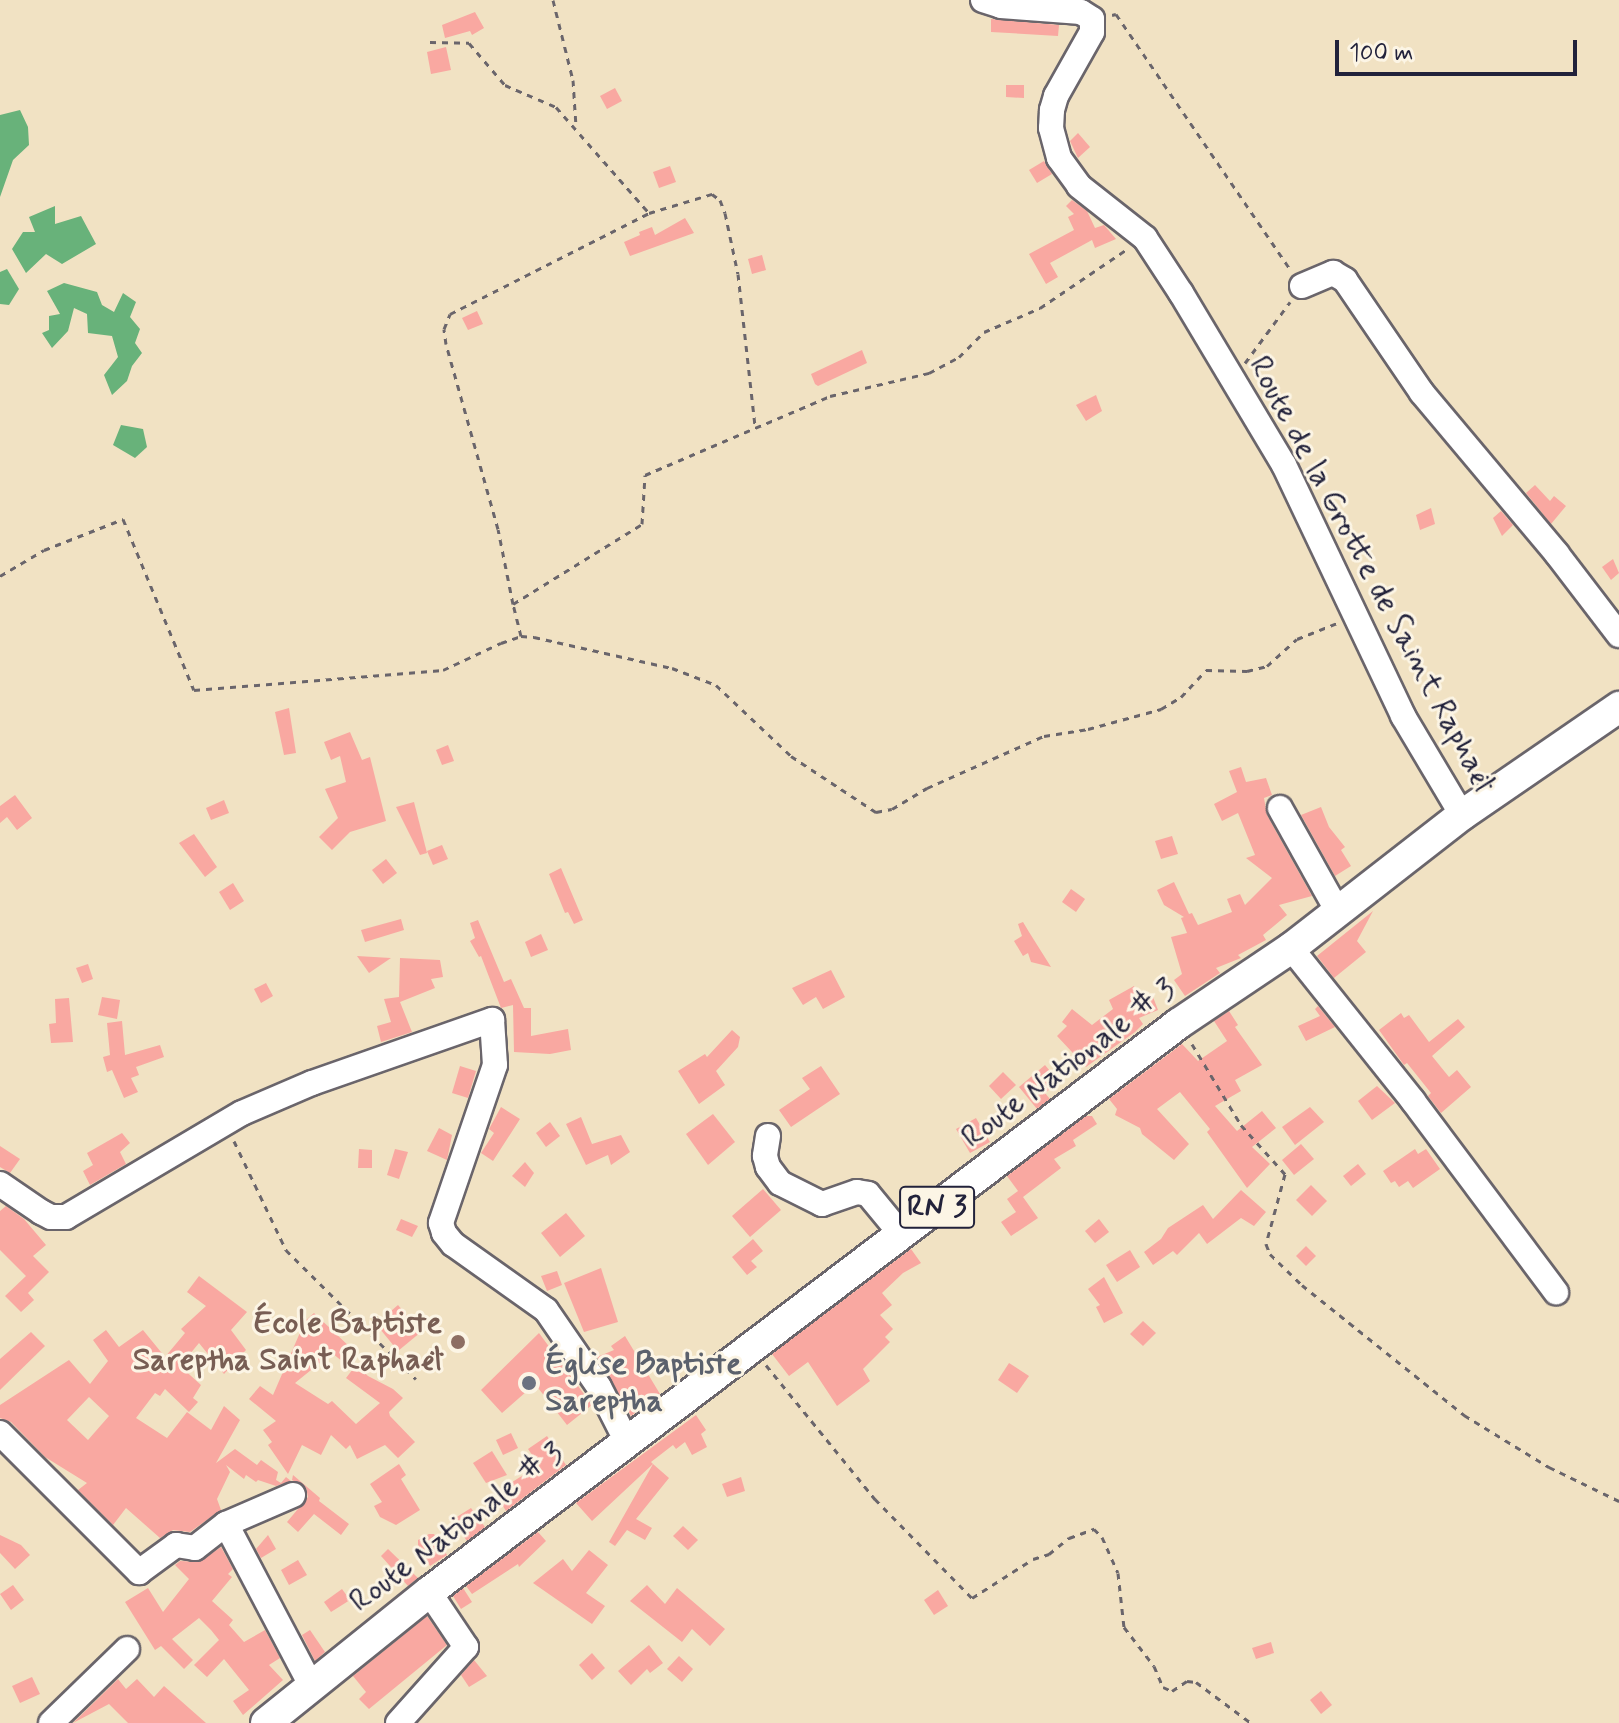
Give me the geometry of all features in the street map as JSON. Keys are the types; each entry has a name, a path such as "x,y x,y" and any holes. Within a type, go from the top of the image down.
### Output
{"main road":[{"name":"Route Nationale # 3","path":"266,1723 429,1592 1178,1024 1291,948 1462,815 1619,707"}],"street":[{"path":"983,0 1001,6 1081,12 1092,19"},
{"name":"Route de la Grotte de Saint Raphaël","path":"1092,19 1092,32 1056,96 1051,128 1053,143 1066,172 1079,186 1145,238 1233,379 1284,465 1418,746 1462,815"},
{"path":"1302,286 1333,273 1345,280 1422,393 1557,554 1619,635"},
{"path":"1280,808 1337,910"},
{"path":"1291,948 1413,1101 1556,1292"},
{"path":"0,1184 51,1217 66,1217 225,1122 312,1083 492,1020 495,1065 441,1223 444,1233 453,1244 546,1310 599,1387 627,1442"},
{"path":"768,1136 765,1156 773,1177 780,1183 822,1204 857,1192 868,1194 901,1234"},
{"path":"0,1433 139,1572 176,1545 195,1548 226,1524 293,1495"},
{"path":"226,1524 312,1687"},
{"path":"398,1723 466,1647 429,1592"},
{"path":"51,1723 127,1649"}],"path":[{"path":"553,0 573,80 576,127"},
{"path":"1092,19 1116,14 1302,286 1233,379"},
{"path":"430,42 469,43 505,85 551,103 576,127 649,213"},
{"path":"521,636 498,529 446,344 446,321 456,310 503,290 649,213 705,193 720,200 738,274 755,426"},
{"path":"513,604 642,524 645,475 830,396 929,373 959,357 984,332 1040,308 1145,238"},
{"path":"0,576 44,550 123,519 194,690 443,670 521,636 604,650 672,668 716,685 797,761 837,783 862,806 876,812 892,809 927,788 1044,736 1088,729 1161,709 1181,697 1206,670 1247,671 1267,666 1305,634 1357,617"},
{"path":"1178,1024 1241,1125 1285,1174 1266,1244 1270,1254 1302,1285 1464,1415 1549,1467 1619,1501"},
{"path":"225,1122 286,1250 416,1379"},
{"path":"751,1346 875,1499 972,1598 1033,1559 1049,1554 1069,1538 1094,1529 1102,1537 1118,1573 1124,1627 1154,1666 1163,1687 1172,1691 1191,1680 1251,1723"}],"green space":[{"path":"20,110 28,127 29,145 13,160 0,197 0,115"},
{"path":"55,206 55,224 81,216 96,244 62,264 46,254 26,273 12,249 23,232 35,232 29,217"},
{"path":"7,269 19,289 9,305 0,304 0,272"},
{"path":"64,283 97,292 102,305 114,312 123,293 136,302 130,317 140,329 135,343 142,353 132,366 127,381 112,395 104,375 118,357 112,336 88,333 87,314 74,308 68,331 52,348 42,333 49,330 49,316 60,314 47,291"},
{"path":"121,425 143,429 147,447 135,458 113,445"}],"building":[{"path":"475,12 484,28 472,35 470,31 445,38 442,25"},
{"path":"991,19 1059,25 1058,36 991,32"},
{"path":"446,47 451,70 431,74 427,52"},
{"path":"1006,85 1024,85 1024,98 1006,97"},
{"path":"615,88 622,101 607,109 600,96"},
{"path":"1078,133 1090,147 1078,158 1070,141"},
{"path":"1044,161 1052,174 1037,183 1029,170"},
{"path":"670,166 676,182 659,188 653,172"},
{"path":"1072,200 1087,211 1095,228 1104,225 1116,239 1095,248 1092,240 1050,263 1058,277 1046,284 1029,254 1074,230 1068,217 1074,214 1066,206"},
{"path":"685,218 694,233 630,256 624,242 652,227 655,235"},
{"path":"762,255 766,270 752,274 748,259"},
{"path":"477,311 483,324 468,330 462,318"},
{"path":"862,350 867,363 818,386 815,384 811,374"},
{"path":"1096,395 1102,411 1086,421 1076,405"},
{"path":"1535,485 1550,501 1554,496 1566,506 1551,524 1526,493"},
{"path":"1431,508 1435,524 1420,530 1416,515"},
{"path":"1501,511 1513,525 1502,536 1493,518"},
{"path":"1613,559 1619,573 1611,580 1602,567"},
{"path":"289,708 296,753 284,755 275,712"},
{"path":"350,732 362,760 370,757 386,821 350,832 332,850 319,837 338,818 325,789 346,782 340,756 331,760 324,742"},
{"path":"448,745 454,761 442,765 436,750"},
{"path":"1241,767 1246,782 1266,778 1272,795 1264,798 1267,815 1312,896 1279,905 1287,915 1263,935 1266,940 1238,955 1241,958 1216,968 1220,973 1185,996 1174,980 1182,974 1171,937 1187,933 1181,918 1184,917 1164,905 1157,890 1174,882 1189,914 1192,913 1198,925 1232,912 1227,899 1240,894 1245,905 1272,878 1246,858 1255,855 1238,813 1222,821 1214,804 1237,792 1229,771"},
{"path":"15,795 32,818 17,830 7,817 0,823 0,806"},
{"path":"224,800 229,813 211,820 206,808"},
{"path":"414,802 427,853 420,855 396,807"},
{"path":"1321,807 1329,827 1345,847 1341,850 1351,866 1335,876 1301,815"},
{"path":"194,834 217,867 205,877 179,843"},
{"path":"1172,836 1178,854 1161,859 1155,841"},
{"path":"442,845 448,859 433,865 427,851"},
{"path":"386,859 397,873 383,884 372,870"},
{"path":"561,868 583,920 574,924 568,912 565,913 549,874"},
{"path":"233,883 244,901 230,910 219,892"},
{"path":"1071,889 1085,899 1076,912 1062,902"},
{"path":"1373,911 1357,941 1366,952 1334,978 1317,956"},
{"path":"401,919 404,930 365,942 361,930"},
{"path":"478,920 504,982 511,979 524,1008 531,1008 531,1036 568,1029 571,1050 550,1054 514,1052 513,1005 501,1008 481,956 470,941 475,938 470,923"},
{"path":"1023,922 1051,967 1031,962 1028,953 1023,956 1014,941 1022,936 1018,924"},
{"path":"541,934 548,950 531,957 525,942"},
{"path":"357,956 391,958 369,973"},
{"path":"400,958 440,960 443,977 431,979 435,988 400,1002 412,1032 381,1042 377,1026 391,1022 384,999 399,997"},
{"path":"88,964 93,979 82,983 76,968"},
{"path":"831,970 845,997 823,1009 816,997 803,1005 792,988"},
{"path":"266,983 273,996 261,1003 254,989"},
{"path":"1134,986 1142,1001 1153,997 1158,1010 1139,1018 1143,1024 1135,1032 1086,1067 1057,1036 1067,1026 1062,1022 1072,1009 1092,1025 1113,1009 1109,1000"},
{"path":"102,997 120,1000 117,1019 98,1015"},
{"path":"69,998 73,1042 51,1043 49,1024 56,1023 55,999"},
{"path":"1318,1006 1335,1027 1306,1041 1298,1026 1320,1016 1315,1009"},
{"path":"1229,1011 1238,1025 1235,1027 1262,1065 1235,1080 1241,1091 1215,1106 1237,1131 1262,1111 1276,1128 1252,1147 1270,1164 1247,1188 1207,1132 1210,1129 1180,1092 1157,1109 1189,1144 1174,1160 1142,1134 1140,1128 1115,1115 1117,1109 1109,1099 1182,1044 1198,1061 1227,1041 1214,1021"},
{"path":"1401,1013 1404,1018 1409,1015 1429,1042 1458,1019 1465,1027 1432,1056 1449,1077 1457,1070 1471,1087 1441,1113 1428,1096 1431,1093 1407,1063 1404,1065 1379,1030"},
{"path":"122,1021 125,1055 160,1045 164,1057 136,1067 139,1075 131,1078 138,1092 124,1098 112,1070 107,1072 103,1057 110,1055 107,1023"},
{"path":"732,1030 740,1037 738,1047 716,1071 725,1085 699,1104 678,1071 705,1054 707,1057"},
{"path":"1045,1065 1059,1082 1045,1093 1050,1099 1037,1109 1019,1087"},
{"path":"460,1066 476,1071 468,1098 452,1093"},
{"path":"821,1066 840,1094 791,1127 779,1110 810,1089 802,1078"},
{"path":"1003,1072 1016,1085 1001,1099 989,1086"},
{"path":"1377,1086 1395,1103 1372,1120 1358,1101"},
{"path":"501,1107 520,1119 493,1161 481,1153 494,1133 489,1129"},
{"path":"1310,1107 1324,1122 1295,1145 1282,1127"},
{"path":"713,1114 735,1142 708,1165 686,1134"},
{"path":"1086,1116 1092,1116 1097,1124 1073,1140 1076,1146 1054,1159 1061,1168 1023,1197 1038,1218 1011,1236 1001,1222 1016,1212 1007,1199 1018,1191 1007,1176"},
{"path":"581,1117 592,1144 621,1135 630,1152 611,1165 608,1155 586,1165 566,1124"},
{"path":"976,1118 990,1142 970,1153 956,1129"},
{"path":"550,1122 560,1136 546,1147 536,1133"},
{"path":"439,1128 452,1135 447,1160 427,1151"},
{"path":"122,1133 130,1143 120,1152 126,1164 90,1185 83,1171 93,1165 87,1153"},
{"path":"1301,1144 1314,1159 1294,1175 1282,1160"},
{"path":"0,1146 20,1159 10,1173 0,1167"},
{"path":"359,1149 372,1150 372,1168 358,1168"},
{"path":"395,1149 408,1152 399,1179 387,1175"},
{"path":"1415,1149 1418,1154 1426,1149 1440,1169 1413,1188 1408,1181 1399,1187 1395,1181 1391,1183 1383,1171"},
{"path":"525,1162 534,1173 525,1187 512,1176"},
{"path":"1358,1164 1366,1174 1351,1186 1343,1176"},
{"path":"1311,1185 1327,1201 1312,1216 1296,1200"},
{"path":"763,1189 781,1210 750,1237 732,1216"},
{"path":"1241,1190 1266,1212 1254,1226 1241,1218 1207,1244 1199,1233 1177,1255 1173,1251 1153,1265 1144,1252 1161,1239 1168,1228 1203,1205 1213,1219"},
{"path":"6,1206 24,1219 46,1245 33,1256 49,1272 28,1293 34,1300 21,1312 5,1296 26,1276 0,1250 0,1211"},
{"path":"566,1213 585,1236 560,1257 541,1233"},
{"path":"401,1219 418,1226 412,1237 396,1230"},
{"path":"1099,1219 1109,1232 1095,1243 1085,1231"},
{"path":"753,1239 763,1251 751,1261 757,1267 747,1275 732,1257"},
{"path":"1306,1246 1316,1256 1306,1266 1296,1256"},
{"path":"911,1249 921,1263 903,1273 882,1293 892,1305 880,1315 893,1329 885,1337 890,1342 863,1369 870,1381 837,1406 808,1362 789,1376 772,1354"},
{"path":"1130,1250 1140,1267 1117,1282 1106,1265"},
{"path":"601,1268 618,1322 584,1332 564,1283"},
{"path":"557,1271 562,1285 547,1291 541,1276"},
{"path":"199,1276 247,1312 231,1330 246,1350 224,1374 199,1343 180,1366 201,1385 193,1398 198,1402 189,1412 165,1389 160,1396 155,1393 136,1418 167,1438 187,1412 211,1430 224,1406 240,1420 216,1463 235,1449 257,1465 261,1460 278,1472 276,1480 281,1483 286,1477 291,1481 276,1486 256,1482 246,1475 244,1479 226,1465 230,1472 217,1499 221,1510 190,1532 173,1530 160,1538 126,1508 113,1525 78,1490 87,1483 45,1457 11,1422 0,1418 0,1405 69,1360 90,1384 108,1361 93,1340 106,1330 119,1347 143,1330 165,1357 185,1333 181,1329 206,1306 187,1292","holes":["89,1397 109,1416 88,1440 67,1420"]},
{"path":"1104,1277 1123,1313 1104,1323 1096,1307 1100,1305 1088,1289"},
{"path":"398,1305 421,1332 398,1351 376,1324"},
{"path":"314,1313 352,1349 343,1362 332,1353 295,1383 328,1404 332,1401 356,1424 380,1403 346,1378 356,1365 368,1376 393,1389 403,1398 389,1412 390,1416 415,1442 398,1458 385,1445 357,1459 350,1445 346,1449 331,1435 321,1455 302,1445 288,1474 268,1445 272,1442 263,1430 276,1421 249,1399 260,1386 273,1395 305,1321"},
{"path":"1143,1321 1156,1333 1143,1346 1130,1334"},
{"path":"31,1332 45,1346 0,1390 0,1359"},
{"path":"539,1333 592,1405 567,1425 535,1384 502,1413 481,1390"},
{"path":"625,1336 660,1394 631,1416 597,1357 614,1350 611,1346"},
{"path":"1009,1363 1029,1376 1017,1393 998,1380"},
{"path":"696,1415 706,1430 701,1434 707,1447 692,1455 685,1442 676,1449 673,1445 651,1462 653,1464 592,1521 576,1503"},
{"path":"511,1433 518,1448 503,1455 496,1440"},
{"path":"547,1436 566,1465 506,1511 495,1493 539,1465 528,1449"},
{"path":"492,1451 507,1475 486,1483 473,1463"},
{"path":"399,1464 406,1475 401,1479 420,1510 396,1525 380,1517 374,1506 382,1502 370,1484"},
{"path":"653,1464 669,1478 636,1519 652,1528 645,1540 627,1530 615,1546 609,1542"},
{"path":"293,1475 320,1498 319,1501 349,1524 341,1535 314,1514 298,1532 287,1522 308,1497 306,1488 292,1480"},
{"path":"741,1477 745,1491 727,1497 722,1484"},
{"path":"471,1508 485,1527 467,1541 452,1520"},
{"path":"683,1526 698,1540 688,1550 673,1536"},
{"path":"538,1532 546,1541 519,1567 518,1564 472,1594 466,1586"},
{"path":"434,1534 447,1555 430,1566 418,1545 418,1540"},
{"path":"0,1535 21,1545 30,1555 15,1569 0,1553"},
{"path":"268,1535 276,1549 261,1558 256,1549"},
{"path":"221,1547 233,1569 228,1574 232,1577 212,1601 233,1620 229,1625 244,1642 265,1630 280,1658 269,1665 283,1680 243,1715 233,1701 249,1690 224,1659 207,1677 194,1665 219,1640 199,1618 172,1639 193,1660 184,1669 161,1646 155,1650 125,1602 148,1588 163,1612 189,1579 175,1565 180,1561 199,1562"},
{"path":"388,1549 418,1578 408,1586 381,1556"},
{"path":"589,1550 608,1565 586,1593 605,1606 592,1624 533,1583 563,1559 572,1571"},
{"path":"298,1560 307,1575 289,1585 281,1570"},
{"path":"13,1585 24,1600 11,1610 0,1594"},
{"path":"647,1585 665,1604 677,1588 725,1629 710,1646 692,1629 682,1642 630,1601"},
{"path":"463,1588 472,1602 461,1609 453,1596"},
{"path":"342,1589 350,1600 331,1612 324,1602"},
{"path":"938,1590 948,1606 934,1615 924,1600"},
{"path":"427,1616 447,1645 369,1709 359,1699 366,1692 353,1676"},
{"path":"310,1630 325,1652 315,1661 302,1635"},
{"path":"1271,1642 1274,1653 1256,1659 1252,1648"},
{"path":"649,1645 663,1663 650,1673 647,1669 631,1685 618,1671"},
{"path":"592,1653 605,1668 592,1680 579,1665"},
{"path":"679,1656 693,1669 682,1682 667,1669"},
{"path":"474,1660 487,1676 469,1687 461,1675"},
{"path":"32,1677 40,1694 20,1703 12,1686"},
{"path":"118,1679 126,1689 137,1679 154,1697 164,1686 206,1723 128,1723 109,1704 73,1723"},
{"path":"1321,1691 1332,1705 1321,1714 1310,1700"}],"place":[{"name":"École Baptiste Sareptha Saint Raphaël","path":"458,1342"},
{"name":"Église Baptiste Sareptha","path":"529,1383"}]}
